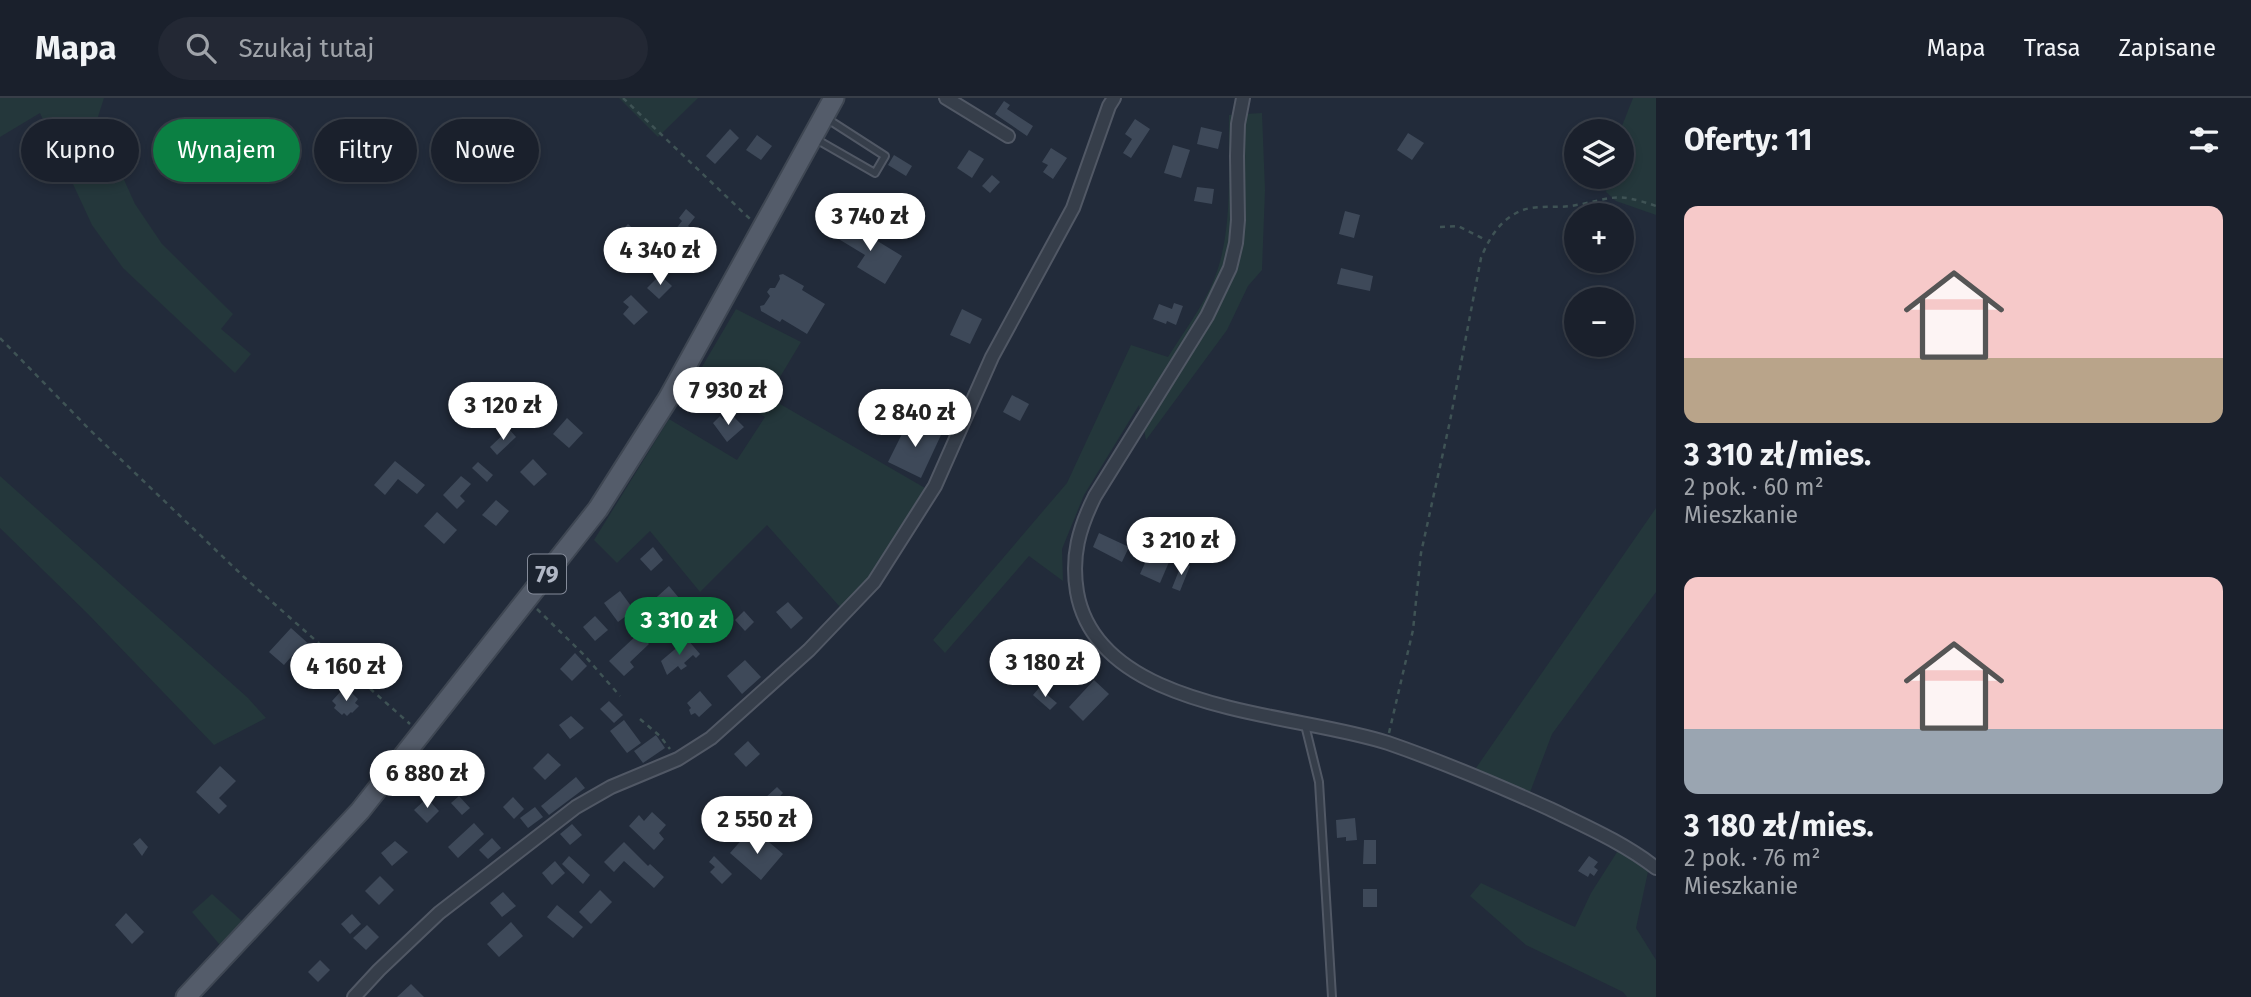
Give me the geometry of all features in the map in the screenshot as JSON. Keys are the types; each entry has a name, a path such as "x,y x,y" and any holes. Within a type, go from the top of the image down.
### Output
{"main road":[{"name":"79","path":"186,997 333,843 422,735 598,509 668,399 834,98"}],"street":[{"path":"946,98 1008,136"},
{"path":"354,997 439,913 568,814 611,787 678,760 711,738 809,650 874,582 935,486 992,357 1073,208 1114,98"},
{"path":"1242,98 1237,156 1238,220 1230,268 1207,316 1095,496 1077,541 1074,560 1080,607 1087,625 1110,654 1155,684 1183,695 1387,743 1522,797 1610,837 1656,868"}],"lane":[{"path":"812,137 875,173 885,156 824,117"},
{"path":"1304,723 1320,782 1332,997"}],"path":[{"path":"623,98 762,230"},
{"path":"1387,743 1413,630 1421,553 1430,507 1450,421 1481,258 1488,240 1498,226 1523,210 1571,206 1610,196 1628,196 1656,206"},
{"path":"1440,228 1458,226 1488,240"},
{"path":"0,338 99,439 244,577 422,735"},
{"path":"527,599 584,655 620,696"},
{"path":"640,719 660,736 678,760"}],"green space":[{"path":"0,98 104,98 97,119 43,119 40,113 30,119 21,119 21,124 0,137"},
{"path":"619,98 698,98 658,137"},
{"path":"1633,98 1656,98 1656,215 1634,207 1634,203 1616,201 1606,192 1607,189 1634,189 1634,119 1625,119"},
{"path":"1262,113 1265,190 1262,270 1248,286 1227,330 1146,440 1139,405 1084,495 1062,549 1063,581 1029,556 945,653 933,640 1067,483 1131,345 1168,357 1198,311 1213,282 1224,243 1228,200 1229,115"},
{"path":"72,182 125,182 135,204 162,244 233,314 221,329 251,354 235,373 123,268 92,225"},
{"path":"736,309 801,342 768,397 925,488 871,576 840,607 767,525 700,592 650,531 617,563 594,540 669,419 737,460 765,417 696,377"},
{"path":"0,476 248,698 266,718 214,745 88,614 0,528"},
{"path":"1656,508 1656,592 1552,734 1529,795 1476,768"},
{"path":"1619,849 1649,867 1636,928 1656,960 1656,997 1627,997 1623,992 1526,945 1470,896 1481,883 1575,927 1591,893"},
{"path":"212,894 243,922 220,945 192,912"}],"building":[{"path":"1004,101 1010,105 1007,109 1033,126 1027,136 995,114"},
{"path":"1135,119 1150,129 1131,158 1123,153 1132,139 1125,134"},
{"path":"1201,127 1222,132 1218,149 1197,144"},
{"path":"730,129 739,138 715,164 706,156"},
{"path":"1408,133 1424,143 1412,160 1397,150"},
{"path":"757,135 772,146 761,160 746,150"},
{"path":"1173,145 1190,150 1181,178 1164,173"},
{"path":"1051,148 1067,158 1053,179 1043,172 1048,165 1042,162"},
{"path":"969,150 984,159 972,178 957,168"},
{"path":"894,155 912,166 906,176 888,165"},
{"path":"992,175 1000,182 990,193 982,186"},
{"path":"1197,187 1214,189 1212,204 1194,201"},
{"path":"686,209 695,217 688,226 692,229 675,251 665,243 682,221 679,218"},
{"path":"1345,211 1360,215 1354,238 1339,234"},
{"path":"840,222 902,256 885,284 857,267 865,255 832,235"},
{"path":"628,224 638,233 631,240 638,246 629,256 613,240"},
{"path":"701,228 714,238 704,252 691,242"},
{"path":"1341,268 1373,276 1370,291 1337,284"},
{"path":"783,274 804,286 802,290 825,304 807,334 782,319 780,322 761,311 760,306 764,305 770,296 767,292 770,288 775,288 780,279 779,275"},
{"path":"660,275 672,286 659,299 647,288"},
{"path":"631,295 648,312 634,325 623,314 629,307 623,302"},
{"path":"1174,303 1183,306 1176,325 1153,319 1159,304 1172,309"},
{"path":"962,309 982,319 970,344 950,335"},
{"path":"1012,395 1029,404 1020,421 1003,412"},
{"path":"492,408 507,422 499,430 484,416"},
{"path":"730,413 744,427 727,442 713,423 720,416 723,419"},
{"path":"567,418 583,433 569,448 553,434"},
{"path":"909,420 941,435 921,478 888,462"},
{"path":"509,429 516,437 497,455 490,447"},
{"path":"533,459 547,474 534,486 520,472"},
{"path":"395,461 425,485 417,494 398,479 385,495 374,485"},
{"path":"478,462 493,475 487,482 472,468"},
{"path":"461,476 471,484 460,496 465,501 457,509 443,495"},
{"path":"496,500 509,511 496,526 482,515"},
{"path":"437,512 457,530 444,544 424,526"},
{"path":"1099,533 1129,547 1122,562 1093,547"},
{"path":"653,547 663,560 651,571 640,559"},
{"path":"1149,554 1169,562 1160,583 1140,574"},
{"path":"1182,563 1190,566 1180,591 1172,588"},
{"path":"669,586 679,598 659,617 648,605"},
{"path":"620,591 634,610 618,622 604,603"},
{"path":"788,602 803,618 791,629 776,612"},
{"path":"744,611 754,622 745,631 735,620"},
{"path":"595,616 608,630 595,641 583,627"},
{"path":"291,628 311,646 302,655 297,650 284,665 269,652"},
{"path":"639,633 649,644 630,662 634,667 624,676 609,661"},
{"path":"687,639 700,654 696,658 693,655 684,663 687,666 681,670 678,666 667,675 661,661"},
{"path":"1044,645 1057,657 1053,662 1055,665 1044,672 1030,660"},
{"path":"575,653 587,666 572,681 560,669"},
{"path":"745,660 761,677 742,694 727,676"},
{"path":"1094,680 1109,694 1083,721 1069,707"},
{"path":"1039,688 1057,703 1050,710 1033,695"},
{"path":"348,689 358,699 355,703 359,706 347,716 334,708 336,705 332,701 341,691 344,694"},
{"path":"700,691 712,705 699,717 695,713 691,715 691,708 687,703"},
{"path":"609,701 623,715 614,723 600,709"},
{"path":"571,716 584,728 570,739 559,725"},
{"path":"624,720 641,743 627,753 610,731"},
{"path":"656,735 665,748 643,763 634,751"},
{"path":"748,741 760,754 746,767 734,754"},
{"path":"548,753 561,765 545,780 533,768"},
{"path":"220,766 236,781 219,798 227,806 219,814 196,792"},
{"path":"576,777 585,788 549,815 541,806"},
{"path":"777,787 783,793 771,806 764,799"},
{"path":"459,796 470,808 462,815 451,803"},
{"path":"513,797 524,809 514,819 503,807"},
{"path":"427,798 439,811 427,823 414,810"},
{"path":"535,807 543,817 528,828 520,818"},
{"path":"652,812 666,825 659,833 664,839 654,850 629,826 639,815 644,821"},
{"path":"1355,818 1357,840 1337,838 1336,820"},
{"path":"474,823 484,834 458,858 448,847"},
{"path":"572,824 582,835 570,845 560,834"},
{"path":"745,836 756,845 763,837 783,854 761,880 730,853"},
{"path":"140,838 148,847 142,856 133,844"},
{"path":"492,838 501,848 488,859 479,850"},
{"path":"1364,840 1376,840 1376,864 1363,864"},
{"path":"395,841 408,852 392,866 381,853"},
{"path":"624,842 648,866 650,864 664,877 654,888 624,861 614,872 604,862"},
{"path":"569,856 590,875 583,884 562,864"},
{"path":"714,856 732,874 722,884 710,872 715,867 709,862"},
{"path":"1589,856 1598,862 1594,867 1598,870 1594,876 1590,873 1588,877 1578,871"},
{"path":"555,861 565,873 552,885 542,873"},
{"path":"380,876 394,890 379,905 365,891"},
{"path":"1363,889 1377,889 1377,907 1363,907"},
{"path":"600,890 612,902 591,924 579,912"},
{"path":"503,892 516,906 502,917 490,903"},
{"path":"557,905 583,927 573,938 547,917"},
{"path":"126,913 144,932 132,944 115,925"},
{"path":"352,914 361,924 350,934 341,924"},
{"path":"511,922 523,936 499,957 487,944"},
{"path":"367,925 379,937 366,950 353,938"},
{"path":"320,960 330,970 318,982 308,972"},
{"path":"411,984 424,997 397,997"}]}
